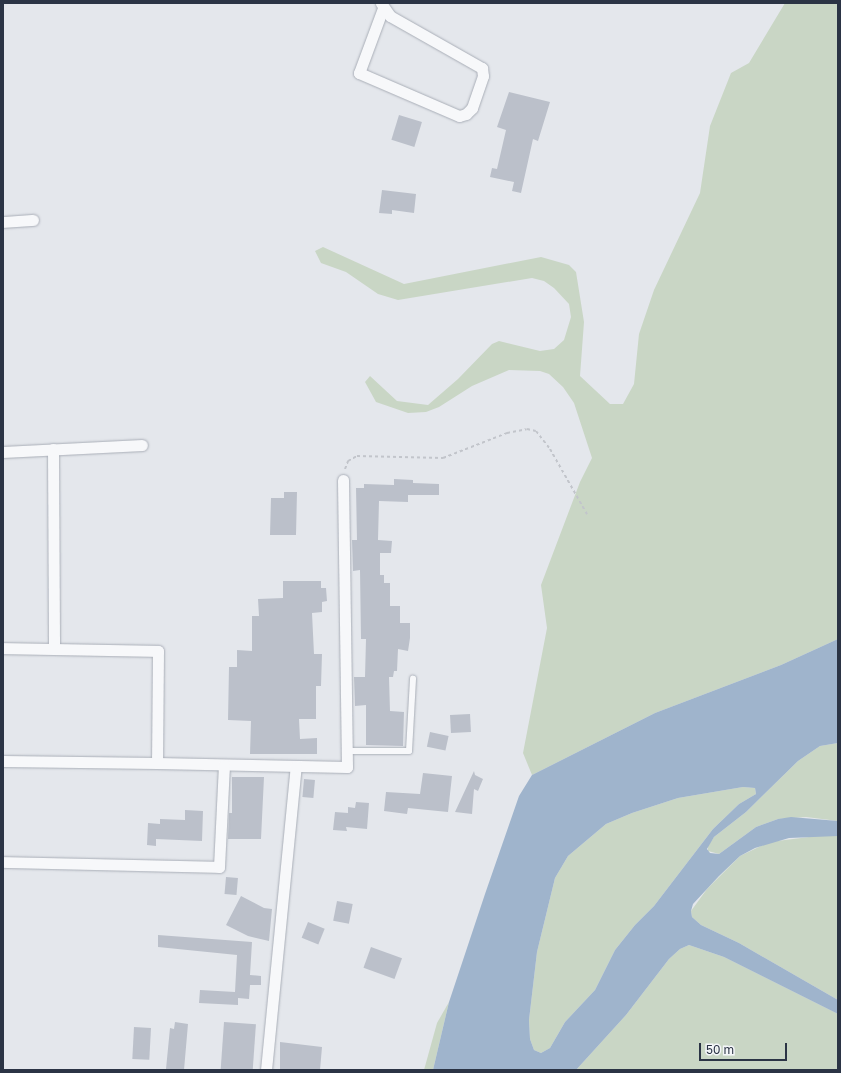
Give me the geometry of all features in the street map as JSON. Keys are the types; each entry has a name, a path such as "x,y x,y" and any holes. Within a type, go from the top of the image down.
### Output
{"street":[{"path":"382,5 390,16 482,68 483,76 472,108 466,114 460,116 359,73 382,5"},
{"path":"3,222 33,220"},
{"path":"3,452 142,445"},
{"path":"53,449 54,648"},
{"path":"3,761 347,767 343,480"},
{"path":"3,648 158,651 157,763"},
{"path":"3,862 219,867 224,765"},
{"path":"266,1070 296,766"}],"lane":[{"path":"347,751 409,751 413,679"}],"path":[{"path":"343,480 345,467 352,457 438,459 507,433 527,429 536,431 550,449 586,514"}],"green space":[{"path":"785,3 838,3 838,639 781,665 655,713 532,775 523,753 547,628 541,585 580,482 592,458 574,403 563,387 549,374 540,371 509,370 472,386 439,407 426,412 408,413 376,402 365,382 370,376 397,401 428,405 458,379 492,344 499,341 540,351 554,349 564,340 571,317 569,304 554,288 544,281 532,278 398,300 378,294 346,272 321,263 315,251 323,247 404,284 541,257 569,265 576,272 584,322 580,376 610,404 623,404 634,384 639,334 654,290 700,193 710,126 731,73 749,63"},
{"path":"838,743 838,821 806,817 778,819 756,827 719,854 708,851 708,846 714,837 746,812 798,761 820,746"},
{"path":"743,787 755,788 756,794 739,804 713,829 654,906 635,925 615,950 595,990 565,1022 550,1048 541,1053 534,1050 530,1039 529,1020 537,952 555,878 568,856 606,824 632,813 678,798"},
{"path":"817,836 838,836 838,1000 739,943 701,925 692,917 691,911 707,889 740,856 769,842"},
{"path":"689,945 724,957 838,1014 838,1070 576,1070 626,1015 669,959 680,949"},
{"path":"449,1002 433,1070 424,1070 437,1023"}],"water":[{"path":"838,639 838,743 820,746 798,761 746,812 714,837 707,849 710,853 719,854 756,827 778,819 791,817 838,821 838,836 789,838 755,848 740,856 719,876 693,904 691,911 692,917 701,925 739,943 838,1000 838,1014 724,957 689,945 680,949 669,959 626,1015 576,1070 433,1070 449,1002 485,894 519,796 532,775 655,713 781,665","holes":["743,787 755,788 756,794 739,804 713,829 654,906 635,925 615,950 595,990 565,1022 550,1048 541,1053 534,1050 530,1039 529,1020 537,952 555,878 568,856 606,824 632,813 678,798"]}],"building":[{"path":"509,92 550,102 538,141 533,139 521,193 512,191 514,182 490,177 492,168 497,169 506,130 497,127"},
{"path":"399,115 422,122 414,147 391,140"},
{"path":"382,190 416,194 414,213 392,210 392,214 379,213"},
{"path":"394,479 413,480 413,483 439,484 439,495 408,495 408,502 379,501 378,540 392,541 391,553 380,553 380,575 384,575 384,583 390,583 390,606 400,606 400,623 410,623 410,638 408,651 398,649 397,671 394,671 393,677 389,677 390,711 404,712 403,746 366,745 366,705 355,706 354,677 365,677 366,639 361,639 360,570 353,571 352,540 357,540 356,488 364,488 364,484 394,485"},
{"path":"284,492 297,492 296,535 270,535 271,498 284,498"},
{"path":"283,581 321,581 321,588 326,588 327,601 322,602 322,612 312,613 314,654 322,654 321,686 316,686 316,719 299,719 300,739 317,738 317,754 250,754 251,721 228,720 229,667 237,667 237,650 252,651 252,616 259,616 258,599 283,598"},
{"path":"470,714 471,732 451,733 450,715"},
{"path":"430,732 449,736 445,751 427,747"},
{"path":"474,771 475,775 483,779 478,791 474,789 472,814 455,812"},
{"path":"423,773 452,776 448,812 408,808 407,814 384,811 386,792 420,794"},
{"path":"232,777 264,777 261,839 228,839 229,813 232,813"},
{"path":"304,779 315,780 313,798 302,797"},
{"path":"356,802 369,803 367,829 346,827 347,831 333,830 335,812 348,813 348,807 355,808"},
{"path":"185,810 203,811 202,841 156,839 156,846 147,845 148,823 160,824 160,819 185,820"},
{"path":"226,877 238,878 236,895 225,894"},
{"path":"241,896 264,908 272,909 269,941 248,936 226,925"},
{"path":"337,901 353,904 349,924 333,921"},
{"path":"308,922 325,929 318,945 302,938"},
{"path":"158,935 252,942 250,975 261,976 261,985 250,985 249,999 238,998 238,1005 199,1003 200,990 235,992 237,955 158,947"},
{"path":"371,947 402,958 394,979 363,968"},
{"path":"175,1022 188,1024 184,1070 166,1069 170,1028 174,1029"},
{"path":"224,1022 256,1024 253,1070 221,1070"},
{"path":"134,1027 151,1028 149,1060 132,1059"},
{"path":"280,1042 322,1047 320,1070 280,1070"}]}
